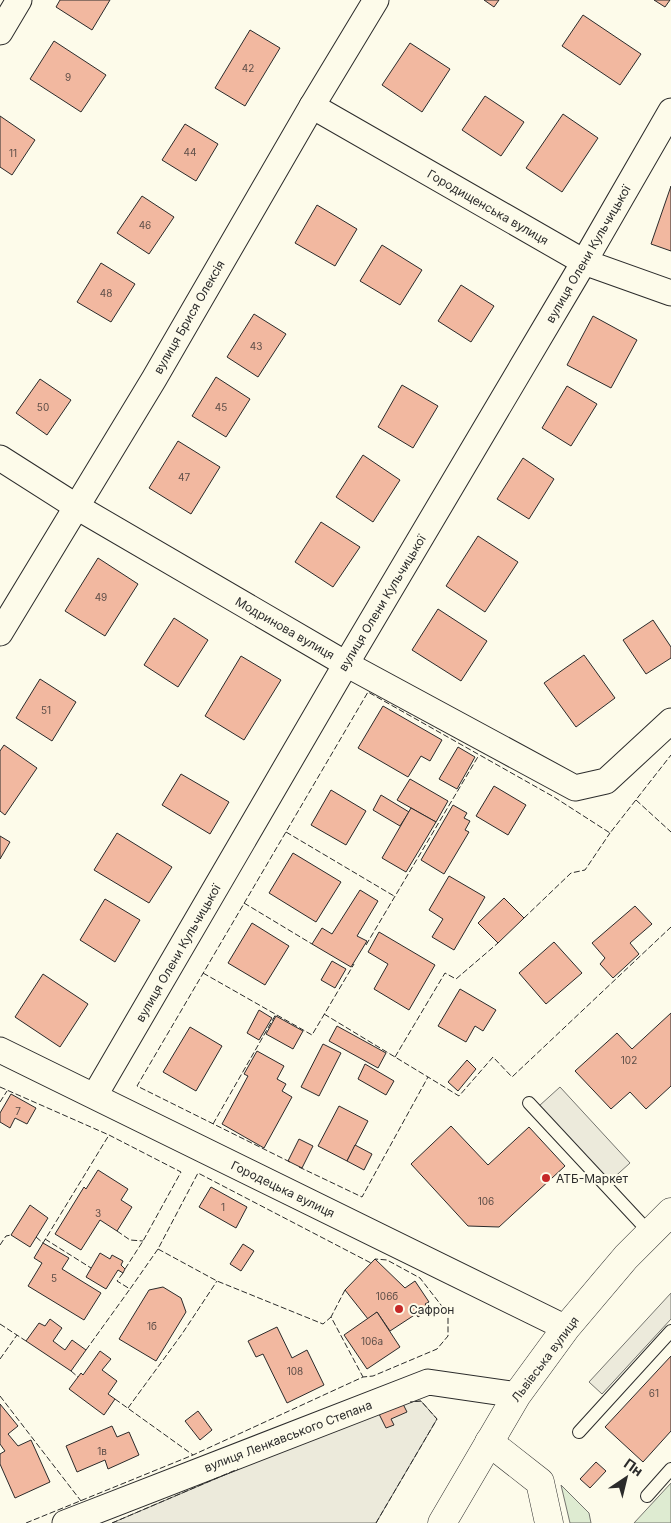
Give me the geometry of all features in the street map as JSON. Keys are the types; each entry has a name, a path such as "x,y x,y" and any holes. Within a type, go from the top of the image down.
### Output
{"main road":[{"name":"Львівська вулиця","path":"442,1523 517,1394 566,1328 626,1257 671,1212"},
{"path":"489,1442 540,1482 549,1523"}],"street":[{"path":"0,32 19,0"},
{"name":"вулиця Брися Олексія","path":"0,633 78,507 376,0"},
{"name":"Городищенська вулиця","path":"312,106 584,262 671,293"},
{"name":"вулиця Олени Кульчицької","path":"95,1095 671,111"},
{"name":"Модринова вулиця","path":"0,458 78,507 346,664 575,788 606,781 671,721"},
{"name":"Городецька вулиця","path":"0,1050 566,1328"},
{"name":"вулиця Ленкавського Степана","path":"64,1523 428,1382 517,1394"}],"lane":[{"path":"529,1103 650,1234"},
{"path":"579,1432 671,1332"},
{"path":"647,1496 671,1470"}],"green space":[{"path":"671,1483 671,1523 634,1523"},
{"path":"561,1485 589,1513 591,1523 570,1523"}],"shaded area":[{"path":"560,1087 630,1163 609,1182 539,1106"},
{"path":"671,1293 671,1319 602,1394 589,1382"},
{"path":"421,1401 437,1419 376,1523 112,1523 377,1410 402,1402"}],"building":[{"path":"60,0 110,0 92,30 56,7"},
{"path":"484,0 499,0 494,7"},
{"path":"654,0 670,0 665,7"},
{"path":"583,15 641,54 620,85 562,46"},
{"path":"250,30 280,48 245,106 215,88"},
{"path":"54,41 106,75 81,112 30,79"},
{"path":"410,43 450,69 422,112 382,85"},
{"path":"485,96 524,122 501,156 462,130"},
{"path":"563,114 598,138 562,192 526,168"},
{"path":"0,116 35,140 12,175 0,167"},
{"path":"185,124 218,144 196,181 162,160"},
{"path":"671,186 671,251 651,244"},
{"path":"142,196 174,217 149,254 117,233"},
{"path":"317,205 357,229 335,266 295,243"},
{"path":"382,245 422,270 400,305 360,281"},
{"path":"101,263 135,284 111,322 77,302"},
{"path":"461,285 494,306 471,342 438,321"},
{"path":"254,314 286,334 258,377 227,357"},
{"path":"593,316 637,340 611,388 567,365"},
{"path":"216,377 250,399 226,437 192,416"},
{"path":"40,379 71,400 47,435 16,413"},
{"path":"402,385 438,406 413,448 378,427"},
{"path":"567,386 597,404 571,446 542,428"},
{"path":"178,441 220,467 191,514 149,488"},
{"path":"363,455 400,480 373,522 336,497"},
{"path":"523,458 554,479 529,519 497,499"},
{"path":"321,522 360,547 333,587 295,562"},
{"path":"478,536 518,562 485,612 446,586"},
{"path":"98,558 138,584 105,636 65,611"},
{"path":"438,609 487,641 461,681 412,650"},
{"path":"174,618 208,640 178,687 144,665"},
{"path":"653,620 671,647 671,658 646,674 623,640"},
{"path":"584,655 615,698 576,727 544,683"},
{"path":"241,656 281,680 244,740 205,716"},
{"path":"40,679 76,702 52,741 16,718"},
{"path":"383,706 442,740 430,761 421,756 408,777 358,748"},
{"path":"4,745 37,768 5,815 0,811 0,751"},
{"path":"458,747 475,757 457,789 439,779"},
{"path":"181,774 229,802 210,834 162,805"},
{"path":"410,779 448,801 436,822 397,800"},
{"path":"494,786 526,805 508,835 476,816"},
{"path":"331,790 366,811 346,845 311,825"},
{"path":"381,795 409,812 400,826 373,810"},
{"path":"453,805 467,813 464,818 470,821 465,830 469,832 444,874 421,860"},
{"path":"411,808 436,822 406,872 382,858"},
{"path":"117,833 172,867 149,903 94,870"},
{"path":"0,836 10,842 0,859"},
{"path":"293,853 341,882 316,922 269,893"},
{"path":"449,876 485,897 454,950 432,937 443,919 429,910"},
{"path":"360,890 378,901 357,936 367,941 351,967 312,944 322,928 332,934"},
{"path":"504,898 524,918 498,943 478,923"},
{"path":"105,899 140,920 115,962 80,940"},
{"path":"635,906 652,924 630,943 639,954 613,978 600,964 605,958 592,943"},
{"path":"252,923 289,946 265,985 228,963"},
{"path":"379,932 435,965 409,1010 374,989 388,964 368,952"},
{"path":"554,942 582,973 546,1004 519,973"},
{"path":"332,961 346,969 335,988 321,980"},
{"path":"43,974 88,1004 60,1047 15,1017"},
{"path":"460,989 496,1010 483,1031 475,1026 466,1042 438,1026"},
{"path":"259,1010 272,1018 259,1040 247,1033"},
{"path":"671,1013 671,1086 646,1109 630,1092 611,1109 575,1071 617,1033 632,1049"},
{"path":"276,1016 303,1031 293,1049 266,1034"},
{"path":"337,1026 386,1053 378,1068 329,1041"},
{"path":"190,1027 222,1046 196,1091 163,1072"},
{"path":"323,1044 341,1053 319,1096 301,1087"},
{"path":"257,1051 284,1066 277,1079 286,1084 282,1091 292,1097 264,1148 222,1124 248,1076 244,1074"},
{"path":"467,1060 476,1069 458,1091 448,1082"},
{"path":"365,1064 394,1081 386,1095 358,1079"},
{"path":"11,1094 36,1108 27,1124 15,1118 10,1128 0,1122 0,1113"},
{"path":"339,1106 368,1121 347,1161 318,1146"},
{"path":"451,1126 488,1165 529,1127 565,1166 499,1227 468,1226 411,1164"},
{"path":"299,1139 313,1146 302,1168 288,1161"},
{"path":"355,1145 372,1154 364,1170 347,1161"},
{"path":"98,1170 128,1189 121,1200 132,1207 117,1231 100,1220 81,1250 55,1234 84,1187 86,1189"},
{"path":"211,1187 247,1207 236,1228 199,1207"},
{"path":"30,1205 48,1218 30,1247 11,1235"},
{"path":"43,1243 69,1258 62,1269 101,1293 84,1320 28,1286 42,1263 34,1258"},
{"path":"243,1244 254,1251 241,1271 230,1264"},
{"path":"100,1253 110,1259 112,1255 123,1261 121,1265 125,1269 123,1273 118,1270 106,1289 86,1277"},
{"path":"375,1259 405,1288 415,1281 429,1302 425,1304 429,1309 418,1317 416,1314 390,1331 377,1312 368,1319 345,1290"},
{"path":"163,1287 181,1298 186,1312 156,1361 119,1339 149,1290"},
{"path":"377,1312 400,1347 367,1369 344,1335"},
{"path":"50,1319 62,1328 53,1341 65,1350 72,1340 86,1350 71,1371 26,1341 39,1323 45,1326"},
{"path":"277,1327 292,1358 307,1350 324,1385 287,1403 263,1354 256,1357 248,1341"},
{"path":"100,1351 111,1359 102,1370 117,1381 108,1394 115,1399 104,1415 69,1389 81,1373 83,1375"},
{"path":"671,1356 671,1431 643,1462 605,1427"},
{"path":"402,1402 407,1412 391,1419 394,1425 386,1428 377,1410"},
{"path":"0,1404 18,1426 8,1434 18,1446 31,1440 50,1482 15,1498 0,1464 0,1454 5,1451 0,1444"},
{"path":"198,1411 212,1430 200,1440 185,1421"},
{"path":"112,1426 117,1437 129,1432 139,1455 108,1469 105,1460 77,1472 66,1446"},
{"path":"596,1462 606,1471 590,1488 580,1479"}],"fence":[{"path":"290,1162 137,1086 368,692 554,797 610,833 671,755"},
{"path":"366,945 479,755"},
{"path":"636,800 671,832"},
{"path":"286,832 394,896"},
{"path":"524,918 571,873 585,870 610,833"},
{"path":"244,903 312,944"},
{"path":"299,1167 362,1197 428,1077 459,1096 493,1057 512,1077 671,927"},
{"path":"395,1057 445,973 456,979 498,943"},
{"path":"203,973 312,1035 354,964"},
{"path":"213,1124 276,1014"},
{"path":"324,1014 428,1077"},
{"path":"0,1087 109,1135 181,1172 143,1241 125,1269"},
{"path":"0,1102 7,1091"},
{"path":"36,1237 43,1243 109,1135"},
{"path":"123,1273 117,1281 130,1289 158,1249 198,1173 371,1263"},
{"path":"117,1231 130,1240 143,1241"},
{"path":"0,1245 6,1236 11,1235"},
{"path":"45,1239 91,1268"},
{"path":"158,1249 217,1281 323,1324 331,1317"},
{"path":"26,1523 193,1455 363,1377 373,1376 437,1349 448,1336 448,1314 420,1278 387,1260 375,1259"},
{"path":"128,1408 182,1334 217,1281"},
{"path":"86,1350 130,1289"},
{"path":"345,1290 331,1317 363,1377"},
{"path":"0,1324 26,1341"},
{"path":"0,1359 17,1335"},
{"path":"71,1371 78,1377"},
{"path":"0,1396 81,1501"},
{"path":"115,1399 193,1455"},
{"path":"376,1523 437,1419 421,1401 410,1402"},
{"path":"112,1523 238,1469"}],"place":[{"name":"АТБ-Маркет","path":"546,1178"},
{"name":"Сафрон","path":"399,1309"}]}
